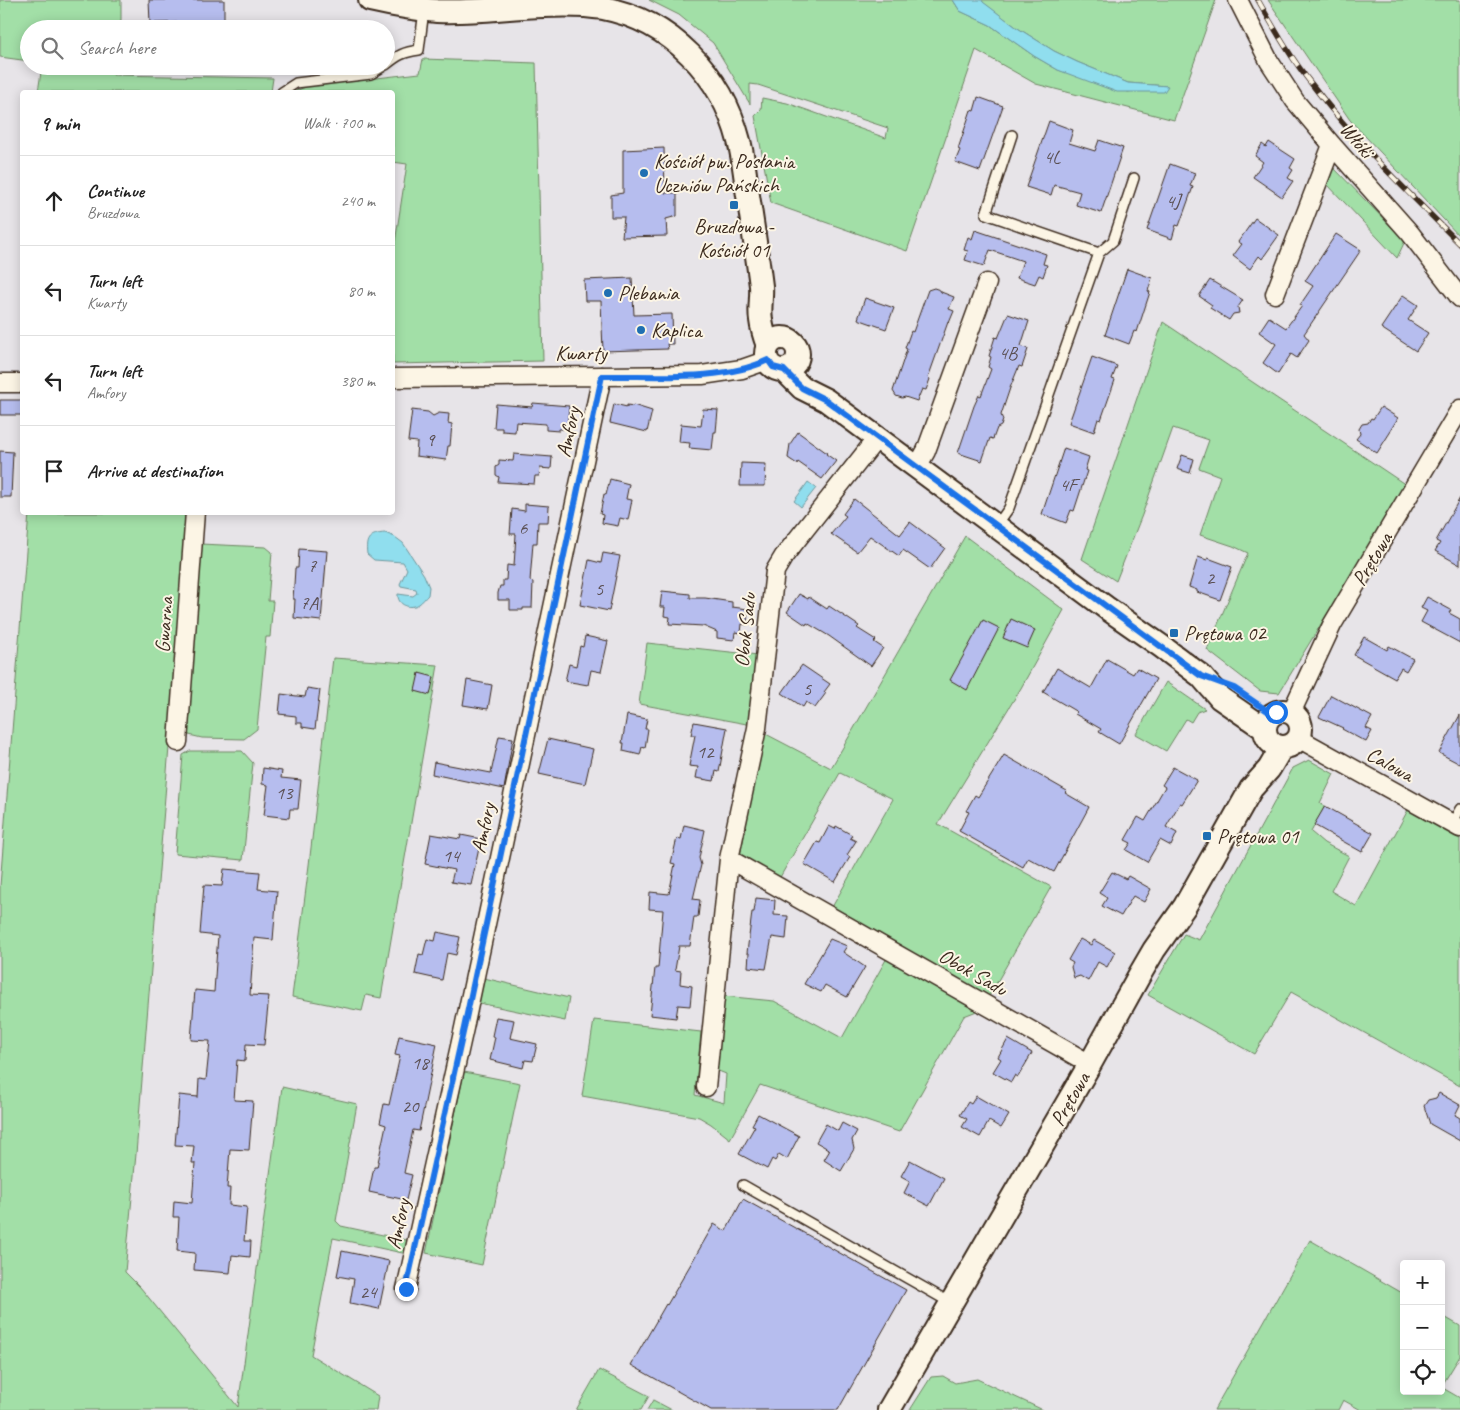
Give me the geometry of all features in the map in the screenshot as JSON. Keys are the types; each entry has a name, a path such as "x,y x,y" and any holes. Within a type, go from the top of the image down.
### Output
{"street":[{"path":"370,0 424,10 455,11 544,6 603,8 647,23 665,33 679,44 695,59 714,82 727,106 736,131 743,161 761,289 776,315 780,355 802,388 826,400 1201,676 1220,698 1279,730"},
{"name":"Włóki","path":"1238,0 1269,61 1295,101 1332,146 1410,233 1460,298"},
{"path":"1275,294 1332,146"},
{"path":"917,467 926,451 987,283"},
{"name":"Kwarty","path":"395,378 702,375 742,369 780,355"},
{"name":"Amfory","path":"406,1289 466,1019 602,376"},
{"path":"0,383 20,383"},
{"name":"Prętowa","path":"889,1410 1154,950 1185,906 1251,789 1269,769 1279,730 1332,625 1460,408"},
{"name":"Obok Sadu","path":"706,1087 729,859 757,728 774,571 878,438"},
{"name":"Gwarna","path":"178,742 196,515"},
{"name":"Calowa","path":"1279,730 1457,820"},
{"name":"Obok Sadu","path":"729,859 1090,1064"}],"lane":[{"path":"395,57 406,52 419,50 424,10"},
{"path":"285,90 296,83 363,75"},
{"path":"1012,135 986,214 1099,253"},
{"path":"996,525 1009,508 1099,253 1113,241 1134,178"},
{"path":"743,1185 952,1303"}],"green space":[{"path":"0,0 121,0 121,20 20,20 20,60 0,57"},
{"path":"649,0 953,0 960,11 990,25 1034,56 1058,70 1128,92 1167,86 1128,83 1077,62 1054,51 1016,27 982,2 982,0 1216,0 1174,120 1036,84 976,50 907,251 771,203 755,116 761,110 762,98 787,103 886,138 888,128 758,85 750,84 750,104 713,43 679,15"},
{"path":"1268,0 1460,0 1460,237 1350,120"},
{"path":"423,59 536,63 543,361 395,364 395,243 407,164 395,162 395,90 298,90 308,86 420,73"},
{"path":"41,75 273,78 271,90 38,90"},
{"path":"1332,166 1405,241 1397,258 1326,183"},
{"path":"1163,322 1406,485 1279,693 1260,691 1207,650 1248,553 1200,535 1220,476 1199,468 1209,440 1173,428 1116,581 1082,559"},
{"path":"29,515 188,515 125,1272 140,1287 238,1407 282,1087 357,1104 336,1221 341,1226 411,1241 407,1254 333,1238 311,1355 378,1396 376,1410 0,1410 0,886"},
{"path":"965,536 1064,610 1021,688 938,824 1051,887 988,998 831,909 893,799 840,773 779,879 740,856 764,733 831,768"},
{"path":"200,544 266,547 272,552 268,601 273,601 270,637 266,637 257,729 244,739 202,738 189,735 185,724"},
{"path":"647,643 758,655 752,725 639,704"},
{"path":"333,658 438,665 381,998 366,995 362,1011 292,997"},
{"path":"1166,682 1205,709 1197,712 1191,722 1186,719 1166,751 1136,734"},
{"path":"190,751 242,751 253,763 243,860 175,854 183,755"},
{"path":"1309,760 1334,774 1320,803 1325,806 1311,832 1324,843 1349,856 1331,891 1356,906 1408,810 1460,839 1460,1086 1291,992 1254,1054 1148,995 1184,934 1199,940 1293,768"},
{"path":"888,956 982,1009 964,1016 899,1132 760,1085 730,1139 699,1117 582,1096 594,1020 701,1032 695,1095 724,1103 726,1074 716,1070 723,996 774,1001 842,1038"},
{"path":"484,978 569,998 565,1021 479,1003"},
{"path":"464,1072 520,1083 482,1265 426,1253"},
{"path":"1310,1240 1400,1292 1400,1395 1445,1395 1445,1389 1460,1398 1460,1410 1361,1410 1343,1400 1338,1410 1214,1410"},
{"path":"1445,1317 1460,1326 1460,1356 1445,1380"},
{"path":"599,1370 649,1396 641,1410 576,1410"},
{"path":"943,1376 955,1383 977,1379 1043,1410 910,1410 931,1377"},
{"path":"653,1400 672,1410 647,1410"}],"water":[{"path":"953,0 982,0 1016,27 1054,51 1128,83 1168,86 1164,92 1117,92 1058,70 1034,56 990,25 960,11"},
{"path":"808,482 816,488 801,507 794,501"},
{"path":"385,533 403,543 424,575 429,587 428,595 415,606 402,604 398,598 398,594 413,596 417,593 416,589 401,586 400,584 407,569 403,562 374,560 367,554 367,544 370,538 376,534"}],"building":[{"path":"149,0 224,0 224,20 150,20"},
{"path":"978,97 1003,106 980,171 955,162 971,110 974,111"},
{"path":"1049,121 1073,130 1069,143 1095,151 1099,140 1123,148 1101,213 1076,205 1080,192 1054,185 1051,195 1026,187"},
{"path":"1269,142 1295,159 1290,168 1293,170 1288,178 1293,181 1282,197 1253,177 1263,162 1255,156 1262,144 1266,147"},
{"name":"Kościół pw. Posłania Uczniów Pańskich","path":"664,148 665,193 677,193 677,216 666,219 667,236 622,237 624,217 611,217 611,195 623,193 623,150"},
{"path":"1170,164 1195,173 1190,186 1193,187 1179,226 1176,225 1172,239 1147,230"},
{"path":"1255,218 1279,235 1262,259 1259,256 1250,269 1233,256 1242,244 1238,242"},
{"path":"975,230 1046,254 1043,264 1047,265 1043,277 1039,275 1035,284 1017,278 1023,261 990,250 984,266 965,260 968,251 964,250 968,237 972,239"},
{"path":"1336,234 1361,250 1304,334 1309,340 1297,358 1291,354 1278,374 1263,363 1276,344 1259,332 1269,317 1286,328 1302,306 1300,305 1313,286 1305,281"},
{"path":"1127,269 1152,278 1148,291 1150,292 1137,332 1134,331 1129,344 1105,335"},
{"path":"632,278 634,315 672,314 673,344 667,344 668,349 603,351 601,301 585,301 584,280"},
{"path":"1210,280 1243,300 1238,307 1239,313 1233,314 1229,320 1210,308 1212,305 1199,296"},
{"path":"934,288 954,297 949,309 954,311 948,322 928,378 930,379 926,390 922,389 917,401 905,397 902,398 896,396 893,391 907,349 905,348 911,331 913,332 928,290"},
{"path":"1403,295 1418,305 1408,320 1428,333 1416,351 1381,328"},
{"path":"865,298 894,308 886,329 858,319"},
{"path":"1008,314 1029,321 1021,346 1028,349 1022,367 1019,366 1010,388 1001,415 1003,420 1001,426 997,428 993,439 990,438 982,461 958,453 974,406 979,395 981,396 991,369 988,367 991,357 989,356 995,337 998,338"},
{"path":"1092,357 1117,366 1112,379 1115,380 1101,420 1098,419 1094,432 1069,423"},
{"path":"0,400 20,400 20,415 0,415"},
{"path":"533,403 569,406 567,429 559,429 559,431 546,430 546,424 516,422 515,432 494,428 496,404 532,407"},
{"path":"614,404 627,407 627,405 633,405 652,411 647,432 610,423"},
{"path":"1381,407 1398,418 1377,453 1356,439 1360,434 1359,429 1362,424 1368,423 1371,418 1373,419"},
{"path":"703,409 718,410 712,450 689,448 690,443 679,442 681,424 701,426"},
{"path":"412,410 428,412 433,416 439,413 449,414 448,423 452,424 450,446 448,446 446,460 416,456 417,442 408,441"},
{"path":"798,432 836,461 822,479 798,462 797,464 788,458 790,444"},
{"path":"1064,448 1089,457 1085,470 1087,471 1074,511 1071,510 1066,523 1042,514"},
{"path":"0,451 13,452 11,497 0,497"},
{"path":"514,454 552,457 551,469 540,468 539,476 535,476 534,484 498,482 499,477 496,475 496,467 499,465 499,460 513,461"},
{"path":"1182,455 1194,459 1190,473 1177,469"},
{"path":"741,463 766,464 765,486 740,486"},
{"path":"610,479 629,484 626,499 632,500 628,520 620,518 618,526 602,523 603,515 600,514 604,494 606,495"},
{"path":"1460,498 1460,565 1435,551 1440,543 1436,541"},
{"path":"854,499 900,535 910,522 945,548 930,569 903,550 899,556 870,536 857,552 831,534 846,516 843,514"},
{"path":"525,504 549,506 548,522 538,522 537,543 533,543 530,581 533,582 532,608 510,610 510,600 498,600 498,593 500,586 503,586 503,580 506,580 507,565 514,566 516,534 510,534 512,509 525,511"},
{"path":"299,549 327,551 321,621 294,618 295,568 298,568"},
{"path":"603,553 620,556 609,611 580,605 589,560 601,563"},
{"path":"1198,557 1207,560 1208,558 1232,567 1220,600 1197,592 1197,590 1189,587"},
{"path":"662,591 690,594 690,598 732,602 732,607 748,609 747,625 742,624 741,633 735,632 734,640 717,638 717,632 703,626 669,624 670,617 664,616 665,607 660,607"},
{"path":"799,594 808,599 809,597 827,609 829,606 876,640 874,642 883,648 871,666 829,636 807,623 806,625 787,612"},
{"path":"1427,597 1451,610 1449,613 1460,619 1460,643 1421,622 1427,611 1421,608"},
{"path":"1011,619 1035,630 1027,648 1003,638"},
{"path":"983,620 999,628 967,690 950,680"},
{"path":"585,636 608,641 601,672 591,670 588,685 565,681 569,664 576,666 580,646 583,647"},
{"path":"1364,637 1387,650 1389,646 1413,659 1406,671 1401,668 1395,678 1354,655"},
{"path":"1107,659 1133,674 1137,668 1156,679 1119,744 1099,732 1101,729 1075,714 1077,712 1043,692 1057,668 1091,688"},
{"path":"802,665 830,684 815,708 806,702 803,707 782,693"},
{"path":"419,673 434,677 430,695 415,691"},
{"path":"467,680 492,685 488,709 463,705"},
{"path":"307,688 320,690 315,729 302,727 302,723 296,723 296,716 279,714 281,694 305,697"},
{"path":"1331,695 1372,717 1366,728 1372,731 1366,742 1343,728 1319,717"},
{"path":"627,715 647,719 645,729 648,729 645,748 642,747 640,755 623,751 624,743 622,743"},
{"path":"1460,715 1460,764 1439,753"},
{"path":"694,722 727,728 719,772 716,771 714,781 696,778 698,767 689,766 695,735 691,735"},
{"path":"499,736 513,738 504,789 432,774 434,762 491,773"},
{"path":"548,739 593,749 585,784 539,774"},
{"path":"1004,755 1067,791 1065,793 1089,807 1054,872 1028,858 1023,867 959,831 969,812 966,811 975,795 978,797"},
{"path":"1173,767 1197,780 1182,804 1180,803 1166,827 1177,833 1171,846 1160,840 1147,862 1126,850 1131,843 1125,840 1138,817 1145,821 1165,787 1162,785"},
{"path":"263,768 282,771 281,778 301,780 298,809 290,809 289,818 264,815 268,785 262,784"},
{"path":"1325,806 1373,833 1362,852 1314,825"},
{"path":"684,825 705,830 699,858 701,865 693,899 700,900 698,917 694,917 690,946 679,946 675,970 681,971 680,984 692,986 690,1006 678,1005 676,1018 650,1015 655,968 658,968 663,910 649,909 650,892 669,894 675,864 671,863 677,838 681,839"},
{"path":"829,826 835,829 836,826 852,835 850,838 856,841 847,855 850,857 835,882 804,864 817,842 820,843"},
{"path":"431,834 460,839 461,835 481,839 471,885 451,882 454,870 425,864"},
{"path":"224,869 260,872 258,889 277,891 273,940 254,938 250,995 269,996 264,1045 246,1044 245,1061 237,1060 234,1100 253,1101 249,1150 230,1149 227,1188 230,1188 229,1205 247,1207 244,1241 251,1241 250,1257 232,1255 230,1273 194,1270 195,1253 177,1251 179,1217 173,1217 174,1201 192,1203 195,1163 192,1163 194,1146 175,1145 179,1095 198,1097 199,1079 206,1080 210,1041 191,1040 195,990 214,992 218,936 200,934 204,885 222,886"},
{"path":"1112,872 1126,879 1128,876 1151,889 1144,902 1133,896 1121,916 1102,906 1107,898 1099,893"},
{"path":"756,898 775,900 774,915 788,916 786,939 772,937 766,969 748,967 749,953 747,953 752,912 754,912"},
{"path":"437,932 460,937 456,955 447,953 442,980 415,974 419,954 423,955 427,939 435,941"},
{"path":"830,939 847,946 843,952 865,967 847,997 825,985 821,992 804,984"},
{"path":"1080,939 1091,945 1094,940 1115,952 1107,967 1098,962 1088,981 1080,976 1074,978 1071,967 1073,963 1068,960"},
{"path":"496,1017 514,1020 510,1038 537,1044 533,1061 525,1060 523,1068 490,1060 495,1037 492,1036"},
{"path":"399,1036 437,1044 419,1131 413,1130 404,1173 412,1175 406,1200 369,1192 374,1167 377,1167 386,1125 380,1123 384,1104 389,1105 400,1056 395,1055"},
{"path":"1008,1039 1032,1053 1018,1077 1015,1075 1011,1082 993,1072 1001,1059 998,1057"},
{"path":"1439,1093 1460,1105 1455,1115 1460,1118 1460,1141 1430,1124 1424,1106 1428,1100 1436,1098"},
{"path":"976,1096 1009,1115 1001,1128 989,1121 980,1137 962,1127 967,1119 960,1115 968,1102 971,1104"},
{"path":"758,1114 799,1136 787,1159 779,1154 775,1161 772,1159 767,1169 739,1154 755,1126 752,1125"},
{"path":"842,1123 857,1131 852,1140 854,1149 841,1171 824,1160 830,1150 816,1142 826,1124 838,1131"},
{"path":"910,1160 944,1178 929,1206 904,1193 910,1181 901,1176"},
{"path":"743,1199 906,1290 838,1410 711,1410 631,1365 714,1224 726,1231"},
{"path":"342,1251 389,1261 379,1309 350,1303 354,1279 337,1276"}],"railway":[{"path":"1258,0 1291,56 1348,129 1460,244"}],"place":[{"name":"Kościół pw. Posłania Uczniów Pańskich","path":"644,173"},
{"name":"Bruzdowa - Kościół 01","path":"734,205"},
{"name":"Plebania","path":"608,293"},
{"name":"Kaplica","path":"641,330"},
{"name":"Prętowa 02","path":"1174,633"},
{"name":"Prętowa 01","path":"1207,836"}],"route":[{"path":"406,1289 464,1028 602,376 702,375 742,369 768,360 773,367 784,370 802,388 826,400 1201,676 1234,688 1272,714 1276,712"}]}
